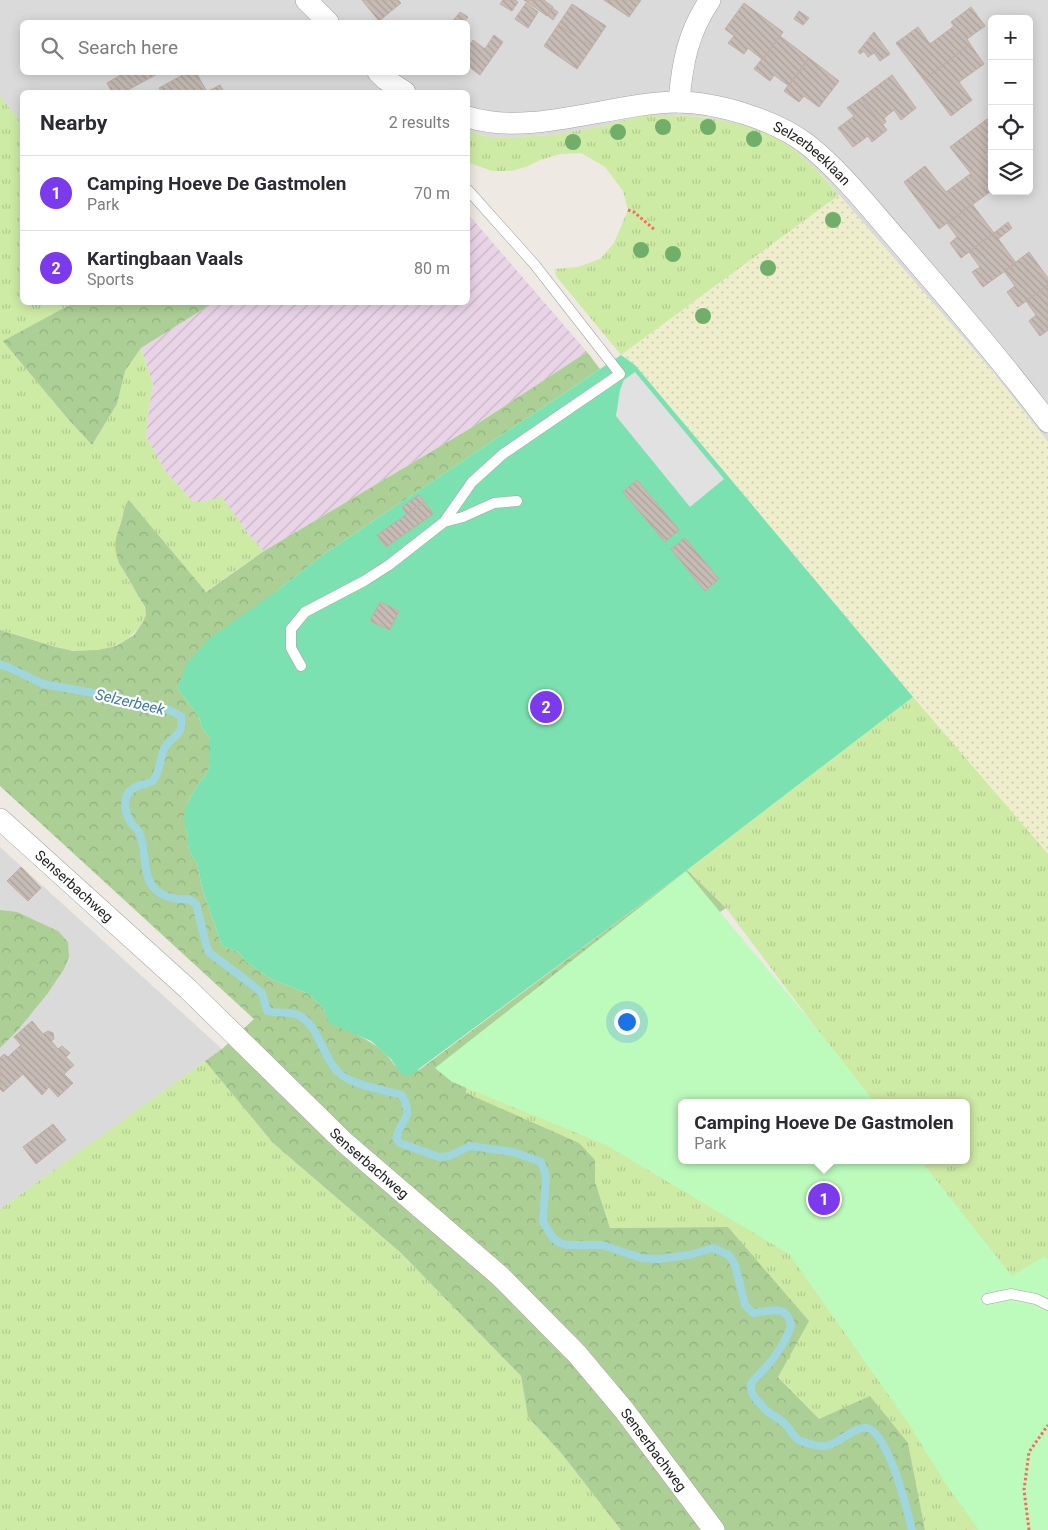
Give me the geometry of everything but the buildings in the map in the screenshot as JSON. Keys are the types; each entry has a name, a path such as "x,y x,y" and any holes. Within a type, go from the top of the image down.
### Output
{"street":[{"path":"306,0 326,20"},
{"path":"679,102 682,69 690,37 710,0"},
{"path":"381,75 402,90"},
{"name":"Selzerbeeklaan","path":"470,118 505,124 526,124 646,104 679,102 743,113 784,129 808,145 848,184 951,301 1048,422"},
{"name":"Senserbachweg","path":"0,819 188,989 344,1142 500,1276 577,1354 624,1410 714,1530"}],"lane":[{"path":"301,666 291,648 291,630 305,612 364,581 389,565 444,522 472,482 503,454 620,374 535,265 470,192"},
{"path":"444,522 464,517 494,503 517,501"},
{"path":"987,1299 1011,1294 1036,1299 1048,1305"}],"path":[{"path":"628,210 634,212 655,230"},
{"path":"1029,1530 1024,1490 1029,1452 1048,1425"}],"shaded area":[{"path":"0,0 1048,0 1048,442 992,371 821,174 736,125 707,117 645,115 593,128 551,135 493,138 470,132 470,90 20,90 20,121 0,96"},
{"path":"470,216 587,352 471,428 264,551 248,534 222,498 193,502 165,471 146,436 153,385 141,348 210,305 470,305"},
{"path":"635,372 724,479 690,507 616,416 620,390 624,380"},
{"path":"0,847 222,1049 0,1209"}],"green space":[{"path":"0,96 20,121 20,305 69,305 4,341 68,419 92,445 117,404 125,371 141,348 153,385 146,436 165,471 193,502 222,497 248,534 264,551 205,592 129,500 117,538 117,554 127,578 143,604 146,615 132,635 112,647 101,650 76,651 0,630"},
{"path":"645,115 676,115 721,120 751,128 777,138 797,152 815,168 839,195 621,355 556,276 555,269 578,267 600,259 614,243 628,210 623,191 605,167 581,153 560,154 511,171 492,171 470,163 470,132 493,138 550,135 593,128"},
{"path":"839,195 992,371 1048,442 1048,854 913,697 635,365 621,355"},
{"path":"69,305 210,305 141,348 125,371 117,404 92,445 3,341"},
{"path":"587,352 600,369 324,554 275,592 177,688 199,717 202,728 210,738 210,765 187,804 185,827 188,845 191,855 197,863 202,888 222,946 238,952 247,962 271,979 309,994 324,1009 330,1023 375,1045 395,1066 419,1070 687,870 726,908 467,1079 466,1093 579,1143 595,1160 595,1182 610,1228 728,1227 809,1321 778,1377 819,1419 870,1396 908,1443 925,1530 621,1530 562,1454 528,1417 521,1376 401,1253 273,1143 205,1061 222,1049 254,1019 0,786 0,630 73,651 98,650 116,646 134,635 146,615 145,607 119,563 115,543 125,507 129,500 206,592 264,551 471,428"},
{"path":"621,355 635,365 913,697 687,870 408,1077 400,1073 391,1059 371,1041 329,1023 324,1009 309,994 271,979 247,962 238,952 222,946 202,888 197,863 191,855 188,845 184,816 187,804 210,765 210,738 202,728 199,717 177,688 188,662 210,638 275,592 324,554"},
{"path":"913,697 1048,854 1048,1261 1045,1257 1012,1277 923,1164 970,1164 970,1099 872,1099 726,908 687,870"},
{"path":"686,871 813,1024 872,1099 678,1099 678,1164 923,1164 1012,1276 1045,1256 1048,1261 1048,1530 979,1530 947,1486 909,1424 789,1254 606,1145 452,1082 435,1068"},
{"path":"0,910 17,912 58,931 68,942 69,957 64,969 48,993 17,1031 0,1048"},
{"path":"205,1061 273,1143 401,1253 521,1376 528,1417 562,1454 621,1530 0,1530 0,1209"},
{"path":"467,1079 678,1158 678,1164 724,1164 1036,1530 925,1530 908,1443 819,1419 778,1376 728,1227 610,1228 595,1182 595,1160 466,1094"}],"waterway":[{"name":"Selzerbeek","path":"0,665 43,684 111,696 169,710 181,716 181,728 165,747 158,772 153,781 132,789 127,795 125,806 128,817 141,839 147,875 153,887 165,895 179,899 189,899 196,904 207,948 210,953 262,993 267,1011 294,1014 305,1019 315,1032 327,1057 343,1076 358,1083 402,1095 407,1114 396,1138 400,1143 439,1157 449,1156 470,1146 513,1152 541,1162 546,1176 543,1222 553,1238 560,1243 567,1245 602,1245 641,1258 658,1259 689,1255 713,1248 729,1255 735,1265 745,1305 753,1313 771,1310 781,1311 786,1314 791,1326 784,1342 774,1357 752,1382 752,1393 766,1410 787,1426 797,1439 818,1446 831,1444 860,1428 870,1429 878,1436 891,1461 902,1491 912,1530"}],"place":[{"name":"Kartingbaan Vaals","path":"546,707"},
{"name":"Camping Hoeve De Gastmolen","path":"824,1199"}]}
